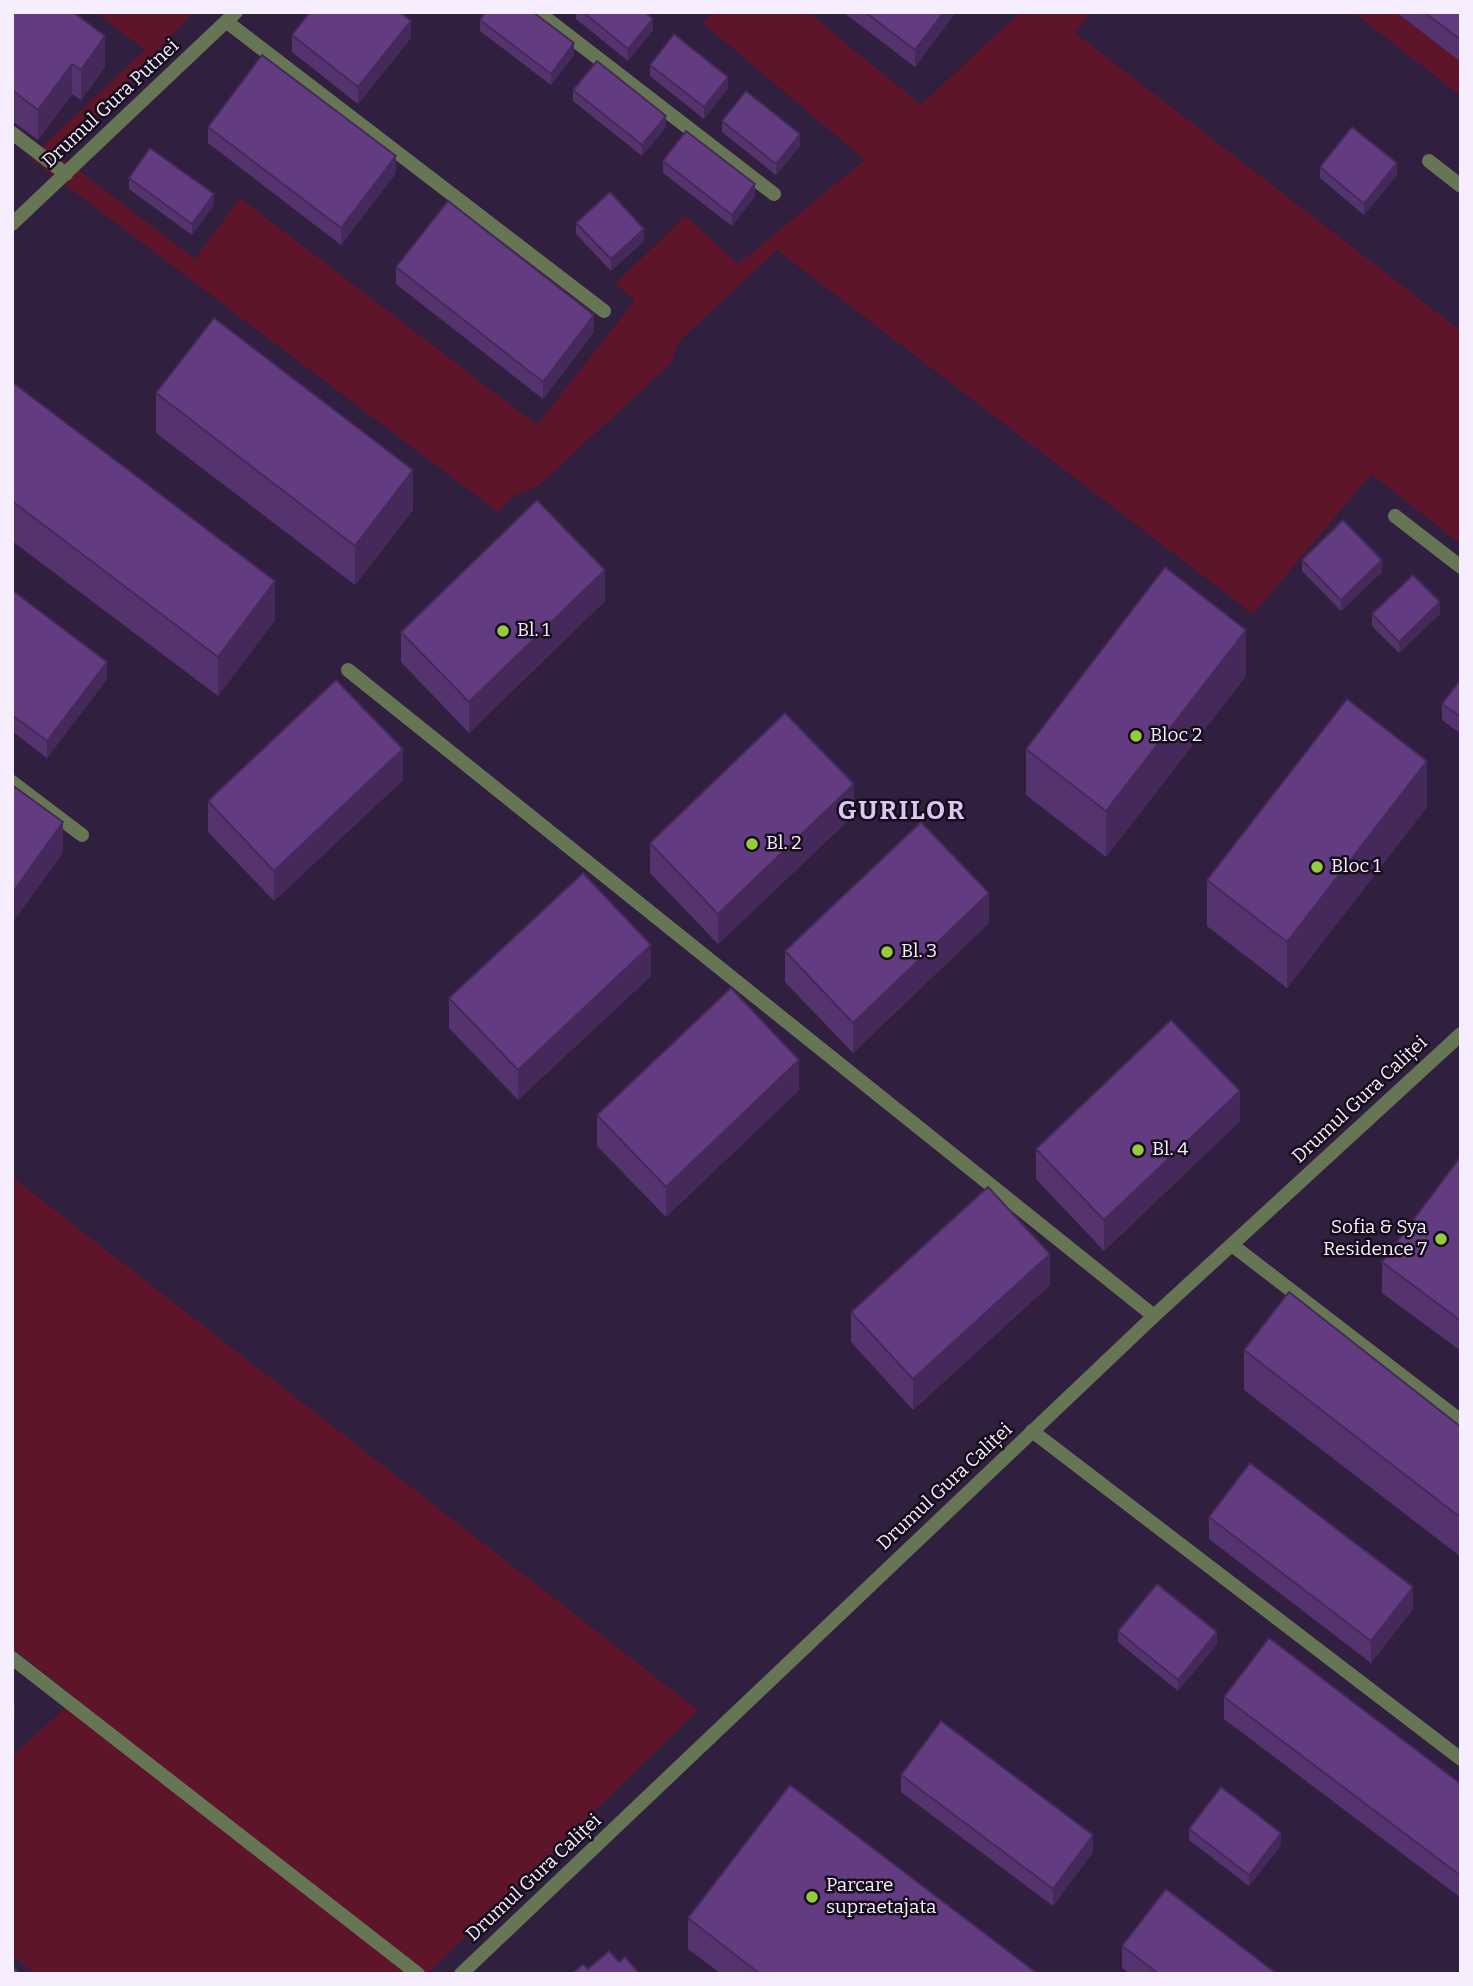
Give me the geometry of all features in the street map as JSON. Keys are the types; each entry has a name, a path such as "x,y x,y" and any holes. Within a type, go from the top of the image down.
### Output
{"street":[{"path":"538,12 775,194"},
{"path":"231,17 604,311"},
{"name":"Drumul Gura Putnei","path":"12,224 231,17"},
{"path":"12,133 65,174"},
{"path":"1429,161 1461,186"},
{"path":"1395,516 1461,567"},
{"path":"348,670 1154,1316"},
{"path":"12,782 82,835"},
{"name":"Drumul Gura Caliței","path":"461,1974 1154,1316 1461,1034"},
{"path":"1232,1245 1461,1421"},
{"path":"1032,1431 1461,1759"},
{"path":"12,1658 418,1974"}],"shaded area":[{"path":"96,12 193,12 61,157 195,259 240,198 537,425 635,300 615,284 685,216 738,264 865,160 703,23 713,12 808,12 921,105 1020,12 1092,12 1074,32 1461,331 1461,544 1371,474 1253,614 777,250 678,342 671,363 538,486 513,496 498,512 30,158 145,50"},
{"path":"1353,12 1461,12 1461,96"},
{"path":"12,1177 698,1710 427,1974 35,1974 12,1955 12,1756 76,1698 12,1648"}],"building":[{"path":"12,12 73,12 105,36 81,70 72,64 38,110 12,90"},
{"path":"310,12 400,12 411,21 358,87 292,35"},
{"path":"485,12 533,12 574,43 551,74 480,20"},
{"path":"583,12 645,12 653,19 628,49"},
{"path":"865,12 944,12 915,50"},
{"path":"1424,12 1461,12 1461,40"},
{"path":"674,34 728,77 704,107 650,65"},
{"path":"262,55 396,156 341,228 208,127"},
{"path":"597,61 666,116 642,145 573,90"},
{"path":"746,91 800,134 776,164 722,121"},
{"path":"1352,127 1397,163 1364,204 1320,167"},
{"path":"686,131 755,184 732,215 663,161"},
{"path":"150,148 214,194 192,224 129,178"},
{"path":"610,192 644,229 611,259 576,223"},
{"path":"448,201 594,315 543,382 396,267"},
{"path":"214,318 413,470 355,546 156,393"},
{"path":"12,382 275,581 218,657 12,501"},
{"name":"Bl. 1","path":"537,500 605,570 469,702 401,632"},
{"path":"1343,520 1382,560 1341,600 1302,560"},
{"name":"Bloc 2","path":"1165,567 1246,630 1106,811 1026,749"},
{"path":"1413,575 1440,602 1399,642 1372,614"},
{"path":"12,590 107,662 47,741 12,715"},
{"path":"1461,679 1461,717 1442,704"},
{"path":"336,680 403,749 274,871 208,801"},
{"name":"Bloc 1","path":"1347,699 1427,761 1287,942 1207,880"},
{"name":"Bl. 2","path":"785,713 854,784 718,914 650,843"},
{"path":"12,785 63,822 13,892 12,892"},
{"name":"Bl. 3","path":"921,822 989,893 853,1023 785,951"},
{"path":"583,873 651,945 518,1070 449,998"},
{"path":"731,988 799,1060 666,1187 597,1115"},
{"name":"Bl. 4","path":"1171,1020 1240,1091 1104,1220 1036,1149"},
{"name":"Sofia & Sya Residence 7","path":"1461,1156 1461,1321 1382,1262"},
{"path":"988,1187 1050,1254 913,1379 851,1312"},
{"path":"1289,1292 1461,1427 1461,1518 1244,1350"},
{"path":"1250,1463 1413,1587 1371,1641 1209,1517"},
{"path":"1157,1584 1217,1632 1178,1680 1118,1631"},
{"path":"1269,1638 1461,1784 1461,1876 1224,1697"},
{"path":"941,1721 1093,1835 1053,1889 901,1775"},
{"name":"Parcare supraetajata","path":"790,1785 1038,1974 760,1974 688,1918"},
{"path":"1221,1787 1281,1833 1249,1875 1189,1829"},
{"path":"1166,1889 1277,1974 1159,1974 1122,1946"},
{"path":"609,1951 619,1962 625,1957 640,1974 572,1974 583,1964 588,1969"},
{"path":"12,1965 20,1974 12,1974"}],"place":[{"name":"Bl. 1","path":"503,631"},
{"name":"Bloc 2","path":"1136,736"},
{"name":"Bl. 2","path":"752,844"},
{"name":"Bloc 1","path":"1317,867"},
{"name":"Bl. 3","path":"887,952"},
{"name":"Bl. 4","path":"1138,1150"},
{"name":"Sofia & Sya Residence 7","path":"1441,1239"},
{"name":"Parcare supraetajata","path":"812,1897"}],"district":[{"name":"GURILOR","path":"902,812"}]}
